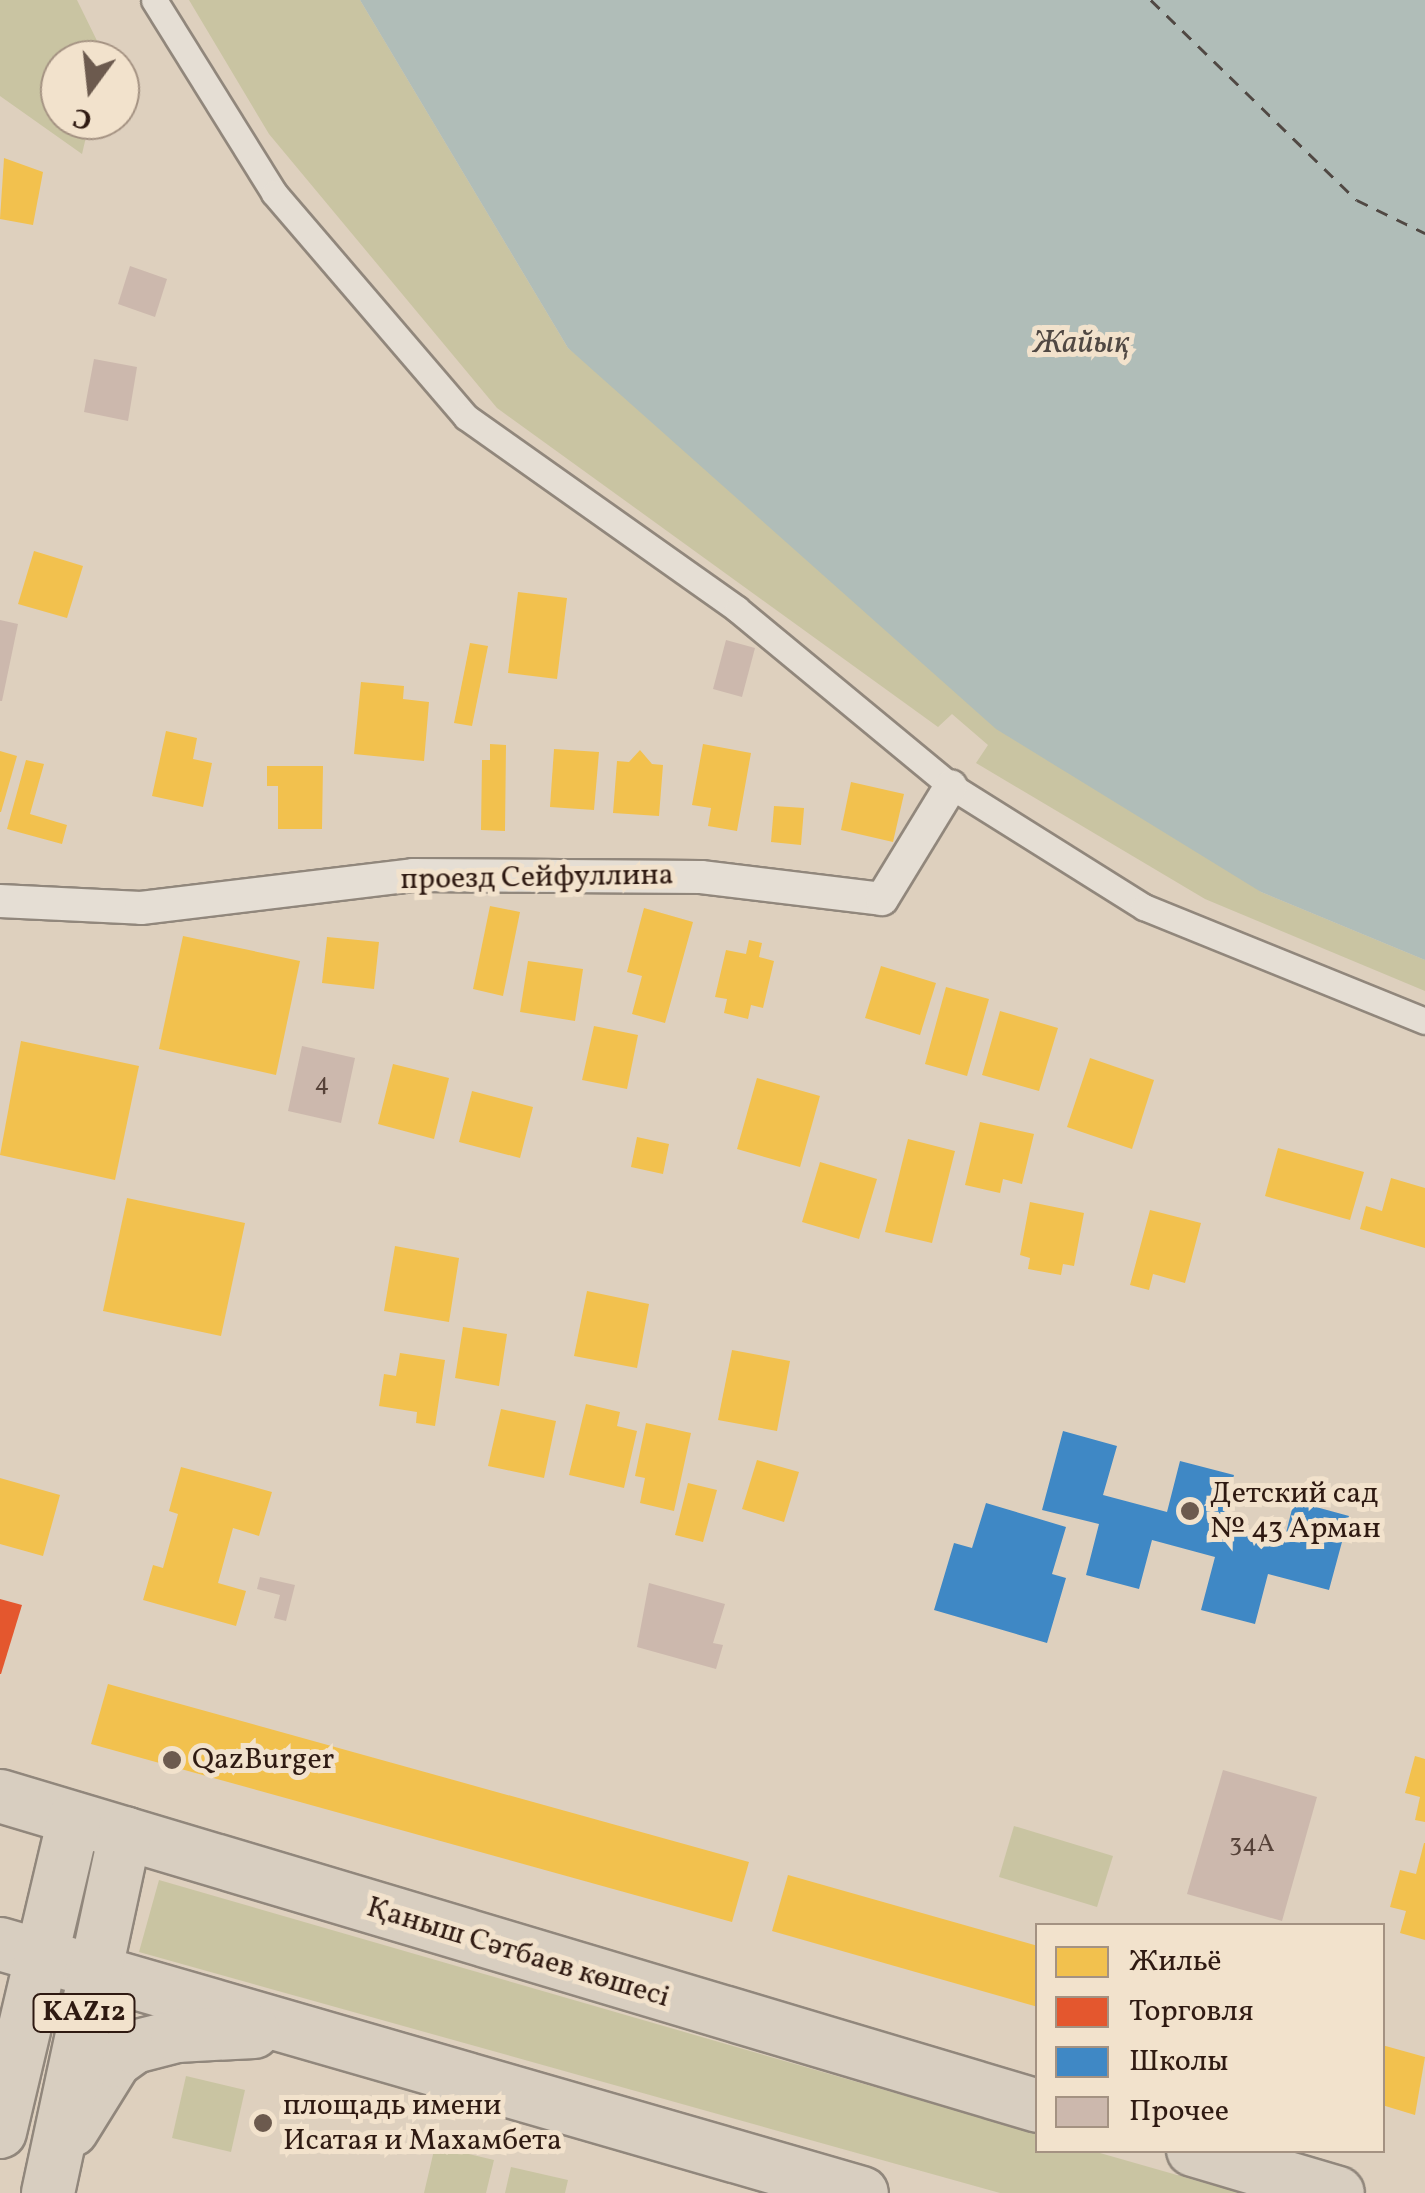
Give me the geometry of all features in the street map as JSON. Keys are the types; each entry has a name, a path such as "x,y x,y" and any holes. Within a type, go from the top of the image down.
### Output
{"main road":[{"name":"Қаныш Сәтбаев көшесі","path":"0,1796 1035,2105"},
{"name":"KAZ12","path":"0,2132 19,1950 74,1819"},
{"name":"KAZ12","path":"52,2175 125,1834"},
{"path":"19,1950 862,2193"},
{"path":"52,2175 115,2061 134,2047 177,2036 298,2031"},
{"path":"1203,2153 1338,2193"}],"street":[{"path":"154,0 274,193 466,417 737,609 951,786 1144,908 1425,1020"},
{"name":"проезд Сейфуллина","path":"0,902 141,908 413,875 701,877 882,899 951,786"}],"shaded area":[{"path":"0,0 77,0 97,40 40,40 40,124 0,96"},
{"path":"189,0 360,0 568,348 1261,892 1425,960 1425,991 1205,899 976,763 988,745 952,714 938,727 497,408 269,134"},
{"path":"62,140 85,140 82,154"},
{"path":"1014,1826 1113,1856 1097,1907 999,1877"},
{"path":"159,1880 1035,2133 1035,2153 1100,2153 1240,2193 1000,2193 139,1952"},
{"path":"186,2076 245,2090 231,2152 172,2138"},
{"path":"435,2146 494,2160 486,2193 424,2193"},
{"path":"511,2167 568,2180 565,2193 505,2193"}],"water":[{"name":"Жайық","path":"360,0 1425,0 1425,960 1261,892 996,729 568,348"}],"building: Жильё":[{"path":"4,158 43,172 33,225 0,219"},
{"path":"34,551 83,566 67,618 18,604"},
{"path":"518,592 567,598 557,679 508,673"},
{"path":"470,643 488,646 472,726 454,723"},
{"path":"361,682 404,686 403,699 429,702 424,761 354,754"},
{"path":"166,731 197,738 193,759 212,763 203,807 152,796"},
{"path":"490,744 506,745 505,831 481,830 482,760 490,760"},
{"path":"703,744 751,753 737,831 708,826 711,808 692,805"},
{"path":"554,749 599,752 594,810 550,807"},
{"path":"640,750 652,764 663,765 659,816 613,813 617,761 629,762"},
{"path":"0,751 17,756 1,812 0,812"},
{"path":"26,760 44,764 30,814 67,825 62,844 7,829"},
{"path":"267,766 323,766 322,829 278,829 278,786 267,786"},
{"path":"851,782 904,794 893,842 841,830"},
{"path":"774,806 804,808 801,845 771,842"},
{"path":"490,906 520,912 503,996 473,989"},
{"path":"644,908 693,922 665,1023 632,1014 642,976 627,972"},
{"path":"183,936 300,961 276,1075 159,1049"},
{"path":"327,937 379,942 374,989 322,983"},
{"path":"749,940 762,943 759,957 774,961 763,1008 751,1005 748,1019 724,1013 727,999 715,997 726,950 746,954"},
{"path":"528,961 583,969 575,1021 520,1012"},
{"path":"881,966 936,983 920,1035 865,1018"},
{"path":"946,987 989,999 967,1076 925,1064"},
{"path":"1000,1011 1058,1028 1039,1091 982,1075"},
{"path":"594,1026 638,1035 627,1089 582,1080"},
{"path":"21,1041 139,1066 115,1180 0,1155"},
{"path":"1090,1058 1154,1080 1132,1149 1067,1127"},
{"path":"393,1064 449,1078 434,1139 378,1124"},
{"path":"757,1078 820,1096 800,1167 737,1149"},
{"path":"472,1091 533,1107 520,1158 459,1142"},
{"path":"980,1122 1034,1134 1022,1184 1003,1179 1000,1193 965,1185"},
{"path":"637,1137 669,1144 663,1174 631,1167"},
{"path":"908,1139 955,1151 932,1243 885,1232"},
{"path":"1278,1148 1364,1172 1350,1220 1265,1196"},
{"path":"820,1162 877,1179 859,1239 802,1222"},
{"path":"1391,1178 1425,1188 1425,1248 1360,1229 1366,1206 1382,1211"},
{"path":"127,1198 245,1223 221,1336 103,1311"},
{"path":"1030,1202 1084,1213 1074,1266 1063,1264 1061,1275 1028,1269 1030,1258 1020,1255"},
{"path":"1150,1210 1201,1223 1185,1283 1153,1274 1149,1290 1130,1285"},
{"path":"395,1246 459,1258 449,1322 384,1311"},
{"path":"587,1291 649,1304 637,1368 574,1356"},
{"path":"463,1327 507,1334 499,1386 455,1378"},
{"path":"732,1350 790,1361 777,1431 718,1420"},
{"path":"400,1353 445,1360 435,1426 416,1423 417,1412 379,1406 384,1374 396,1376"},
{"path":"586,1404 620,1412 617,1426 637,1431 624,1488 569,1475"},
{"path":"501,1409 556,1421 544,1478 488,1466"},
{"path":"646,1423 691,1433 674,1511 640,1503 645,1478 635,1476"},
{"path":"757,1460 799,1472 784,1522 742,1509"},
{"path":"181,1467 272,1492 259,1536 233,1528 218,1583 246,1591 236,1626 143,1600 153,1565 163,1568 178,1514 169,1511"},
{"path":"0,1478 60,1495 43,1556 0,1544"},
{"path":"688,1483 717,1490 703,1542 675,1535"},
{"path":"108,1684 749,1862 732,1922 91,1744"},
{"path":"1415,1756 1425,1759 1425,1822 1415,1820 1420,1797 1405,1793"},
{"path":"1424,1843 1425,1940 1400,1933 1406,1911 1390,1907 1400,1870 1416,1874"},
{"path":"788,1875 1035,1945 1035,2006 772,1931"},
{"path":"1385,2046 1425,2057 1415,2115 1385,2106"}],"building: Торговля":[{"path":"0,1599 22,1605 1,1674 0,1674"}],"building: Школы":[{"path":"1063,1431 1117,1446 1103,1495 1167,1512 1180,1461 1234,1475 1220,1529 1283,1545 1294,1501 1349,1516 1329,1590 1268,1574 1255,1624 1201,1610 1215,1557 1152,1540 1139,1589 1086,1575 1099,1524 1042,1510"},
{"path":"986,1503 1066,1527 1052,1574 1066,1578 1047,1643 934,1610 954,1543 972,1548"}],"building: Прочее":[{"path":"130,266 167,279 155,317 118,304"},
{"path":"94,359 137,367 128,421 84,412"},
{"path":"0,620 18,624 2,701 0,701"},
{"path":"726,640 755,648 742,697 713,689"},
{"path":"302,1046 355,1058 341,1123 288,1111"},
{"path":"260,1577 295,1585 286,1621 274,1618 280,1595 257,1589"},
{"path":"649,1583 725,1604 713,1643 723,1645 716,1669 637,1647"},
{"path":"1223,1770 1317,1797 1282,1921 1187,1894"}],"ferry route":[{"path":"1151,0 1357,200 1425,233"}],"place":[{"name":"Детский сад № 43 Арман","path":"1190,1511"},
{"name":"QazBurger","path":"172,1760"},
{"name":"площадь имени Исатая и Махамбета","path":"263,2123"}]}
